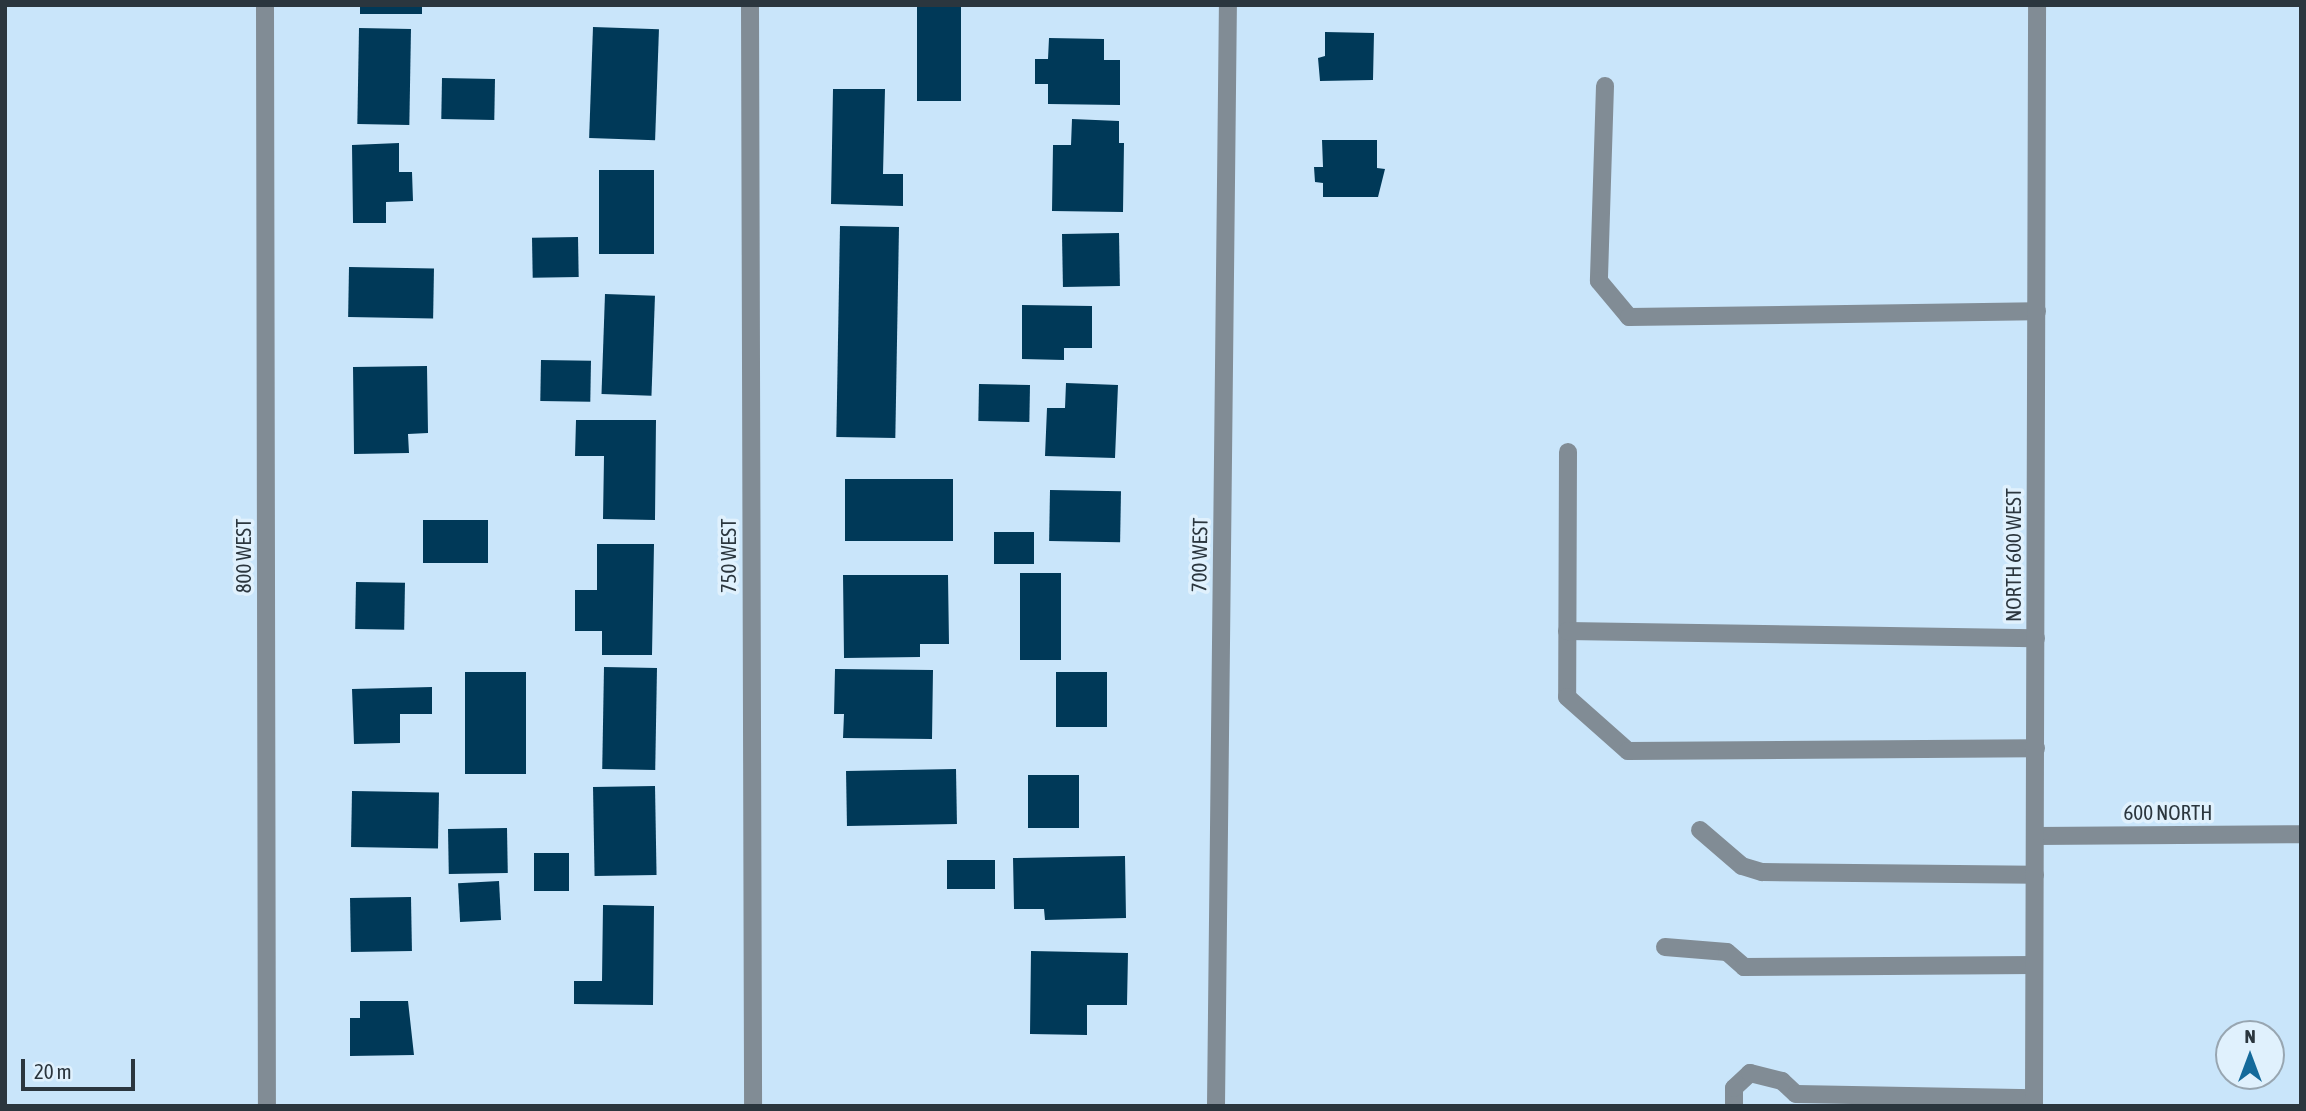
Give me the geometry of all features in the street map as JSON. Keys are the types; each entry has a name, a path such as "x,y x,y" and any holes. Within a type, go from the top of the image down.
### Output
{"street":[{"name":"800 WEST","path":"265,5 267,1106"},
{"name":"750 WEST","path":"750,5 752,1106"},
{"name":"700 WEST","path":"1216,1106 1227,5"},
{"name":"NORTH 600 WEST","path":"2034,1102 2037,5"},
{"path":"1605,86 1599,281 1629,317 2037,311"},
{"path":"1568,452 1567,697 1628,751 2036,748"},
{"path":"1567,631 2036,638"},
{"path":"1700,830 1742,866 1762,872 2035,876"},
{"name":"600 NORTH","path":"2036,836 2301,834"},
{"path":"1665,947 1727,952 1744,967 2034,965"},
{"path":"1734,1106 1734,1088 1750,1073 1782,1081 1796,1094 2034,1102"}],"building":[{"path":"360,5 422,5 422,14 360,14"},
{"path":"917,5 961,5 961,101 917,101"},
{"path":"593,27 659,29 655,140 589,138"},
{"path":"359,28 411,29 409,125 357,124"},
{"path":"1325,32 1374,33 1373,80 1320,81 1318,58 1325,56"},
{"path":"1049,38 1104,39 1104,60 1120,60 1120,105 1048,104 1048,84 1035,84 1035,59 1048,59"},
{"path":"442,78 495,79 494,120 441,119"},
{"path":"833,89 885,89 883,174 903,174 903,206 831,204"},
{"path":"1072,119 1119,121 1119,143 1124,143 1123,212 1052,211 1053,145 1071,145"},
{"path":"1322,140 1377,140 1377,168 1385,169 1378,197 1323,197 1323,183 1315,182 1314,167 1323,167"},
{"path":"399,143 399,172 412,172 413,201 386,202 386,223 353,223 352,145"},
{"path":"599,170 654,170 654,254 599,254"},
{"path":"840,226 899,227 895,438 836,437"},
{"path":"1119,233 1120,286 1063,287 1062,234"},
{"path":"578,237 579,277 533,278 532,238"},
{"path":"349,267 434,268 433,318 348,317"},
{"path":"605,294 655,296 651,396 602,394"},
{"path":"1022,305 1092,306 1092,348 1064,348 1064,360 1022,359"},
{"path":"541,360 591,361 590,402 540,401"},
{"path":"427,366 428,433 408,434 409,453 354,454 353,367"},
{"path":"1066,383 1118,385 1115,458 1045,456 1047,408 1065,408"},
{"path":"979,384 1030,385 1029,422 978,421"},
{"path":"576,420 656,420 655,520 603,519 604,456 575,456"},
{"path":"845,479 953,479 953,541 845,541"},
{"path":"1050,490 1121,491 1120,542 1049,541"},
{"path":"423,520 488,520 488,563 423,563"},
{"path":"994,532 1034,532 1034,564 994,564"},
{"path":"597,544 654,544 652,655 602,655 602,631 575,631 575,590 597,590"},
{"path":"1020,573 1061,573 1061,660 1020,660"},
{"path":"843,575 948,575 949,644 920,644 920,657 844,658"},
{"path":"356,582 405,583 404,630 355,629"},
{"path":"604,667 657,668 655,770 602,769"},
{"path":"835,669 933,670 932,739 843,738 844,714 834,714"},
{"path":"465,672 526,672 526,774 465,774"},
{"path":"1056,672 1107,672 1107,727 1056,727"},
{"path":"432,687 432,714 400,714 400,743 354,744 352,689"},
{"path":"956,769 957,824 847,826 846,771"},
{"path":"1028,775 1079,775 1079,828 1028,828"},
{"path":"655,786 657,875 595,876 593,787"},
{"path":"352,791 439,793 438,849 351,847"},
{"path":"507,828 508,873 449,874 448,829"},
{"path":"534,853 569,853 569,891 534,891"},
{"path":"1125,856 1126,918 1045,920 1044,909 1014,909 1013,858"},
{"path":"947,860 995,860 995,889 947,889"},
{"path":"499,881 501,920 460,922 458,883"},
{"path":"411,897 412,951 351,952 350,898"},
{"path":"603,905 654,906 653,1005 574,1004 574,981 602,981"},
{"path":"1031,951 1128,953 1127,1005 1087,1005 1087,1035 1030,1034"},
{"path":"360,1001 408,1001 414,1055 350,1056 350,1018 360,1018"}]}
